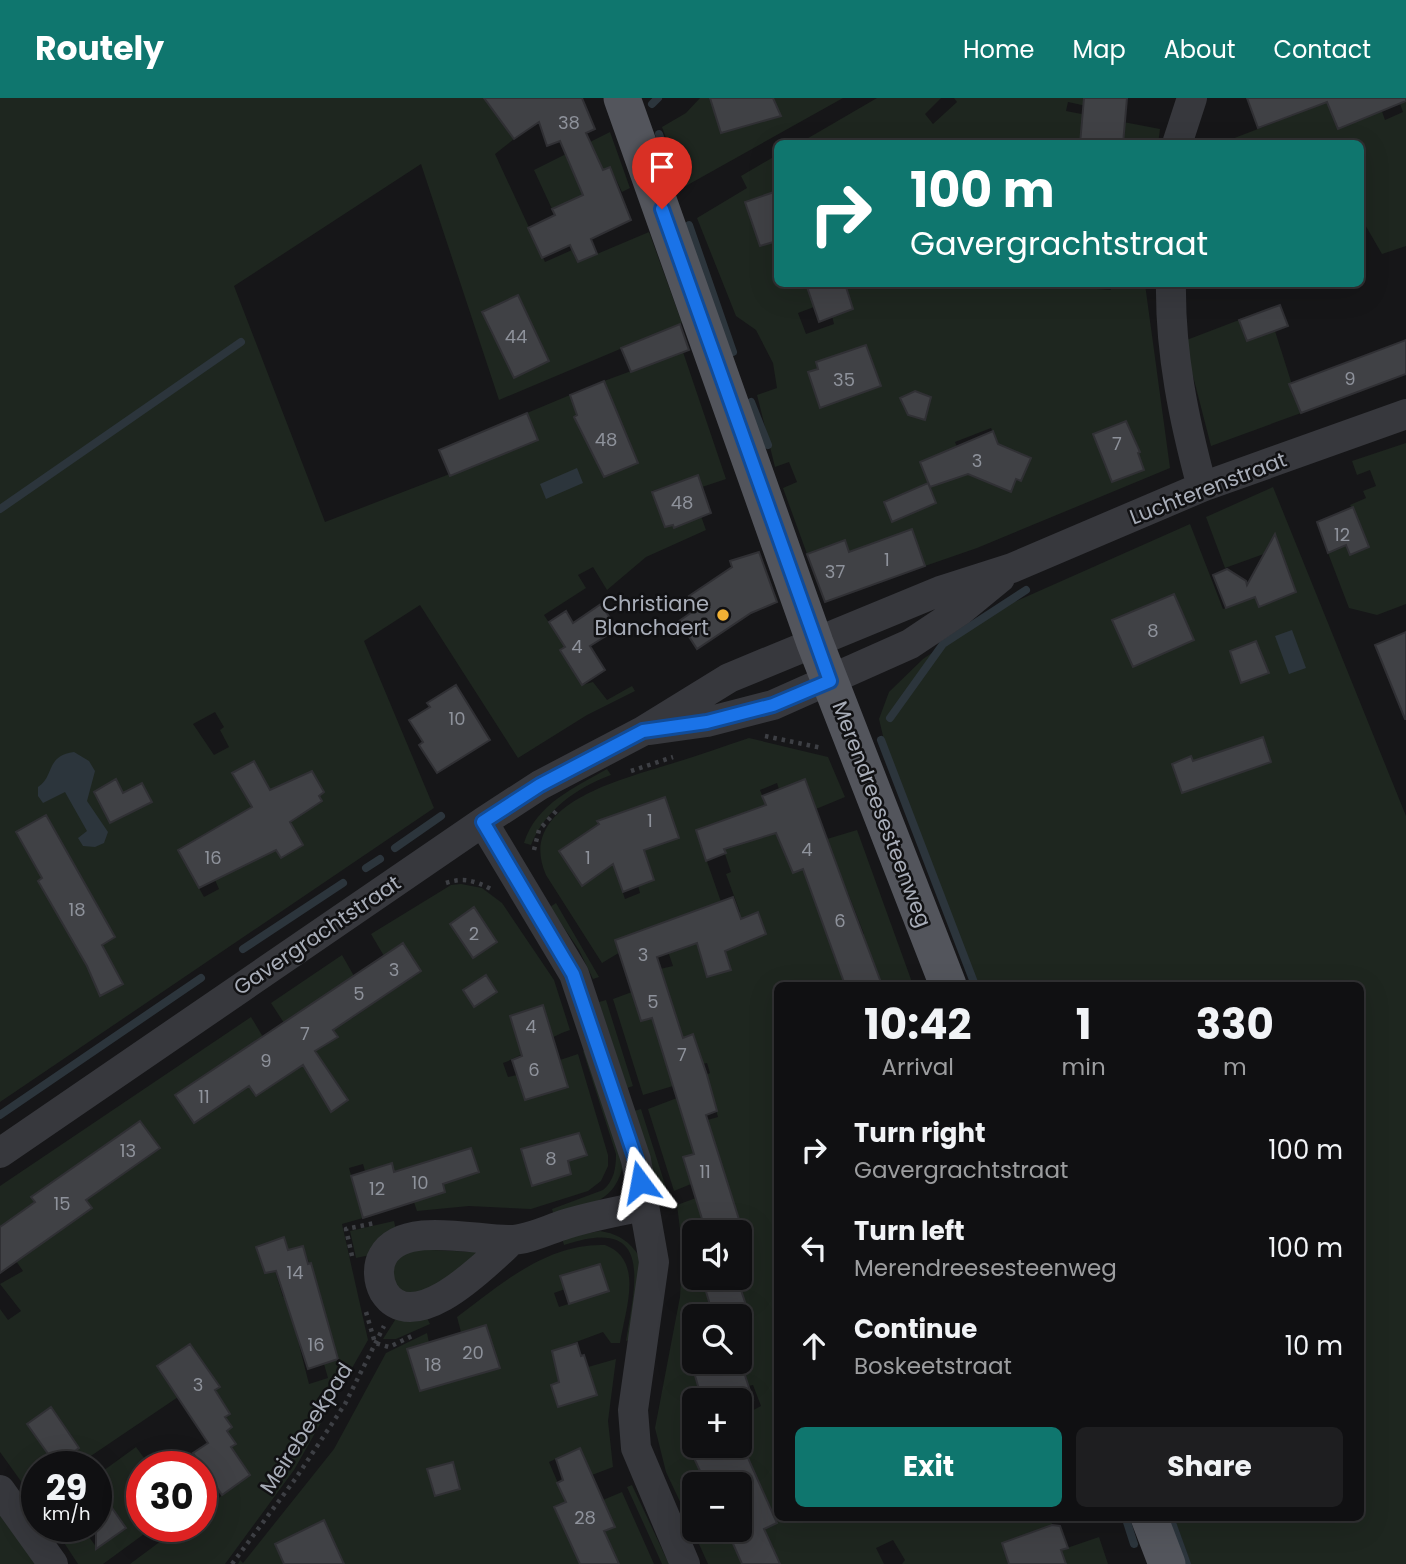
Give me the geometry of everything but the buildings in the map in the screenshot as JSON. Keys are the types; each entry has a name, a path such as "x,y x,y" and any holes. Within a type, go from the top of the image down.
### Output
{"main road":[{"name":"Merendreesesteenweg","path":"622,98 815,643 947,982"},
{"path":"1151,1521 1167,1564"}],"street":[{"path":"1178,140 1192,98"},
{"path":"1171,287 1170,319 1182,414 1202,487"},
{"name":"Luchterenstraat","path":"815,643 940,590 1012,568 1202,487 1406,414"},
{"name":"Luchterenstraat","path":"830,681 910,645 961,610 1012,568"},
{"name":"Gavergrachtstraat","path":"0,1153 540,785 643,731 729,678 815,643"},
{"name":"Gavergrachtstraat","path":"643,731 707,722 773,705 830,681"},
{"path":"483,822 573,974 636,1160 654,1262 633,1410 636,1448 685,1564"},
{"path":"512,1241 443,1236 409,1238 395,1242 380,1262 379,1276 384,1292 395,1303 408,1308 420,1308 433,1303 512,1241 586,1218 644,1206"},
{"path":"0,1490 53,1564"}],"path":[{"path":"759,735 825,748"},
{"path":"622,774 684,753"},
{"path":"534,855 539,830 568,801"},
{"path":"434,890 459,879 476,881 499,895"},
{"path":"355,1269 346,1229 384,1221"},
{"name":"Meirebeekpad","path":"232,1564 296,1478 345,1404 395,1303"},
{"path":"365,1310 376,1343 389,1347 415,1335"}],"shaded area":[{"path":"0,98 535,98 501,121 514,139 495,154 545,262 572,250 578,262 649,232 682,323 499,400 421,164 234,286 325,522 538,440 527,413 570,395 577,415 574,417 603,476 638,463 604,381 683,352 726,479 702,487 698,475 652,491 665,527 673,525 675,528 701,516 706,530 646,557 607,590 593,567 578,575 586,588 544,615 565,647 560,650 582,685 593,682 607,700 632,686 635,691 587,715 518,758 420,605 364,641 434,808 0,1102","holes":["517,295 549,360 514,378 482,313","215,712 224,727 220,730 229,747 214,755 193,724","254,761 264,779 266,792 312,772 324,792 319,796 322,801 288,823 303,845 281,858 232,773","116,779 133,811 110,823 94,792","46,815 62,843 59,845 74,864 115,937 83,955 38,882 42,878 16,833","225,823 248,864 215,880 219,889 204,897 178,850"]},
{"path":"700,98 710,98 722,133 781,116 773,98 843,98 684,187 662,127 686,113"},
{"path":"877,98 941,98 925,114 933,124 957,102 954,98 1090,98 1091,107 1068,102 1066,111 1160,129 1159,140 1123,140 1123,135 1099,140 805,140"},
{"path":"1338,98 1378,100 1385,120 1403,112 1398,98 1406,98 1406,246 1382,254 1364,223 1364,140 1229,140"},
{"path":"610,132 630,188 622,192 610,167 603,171 572,168 583,195 552,209 534,170"},
{"path":"774,157 774,192 745,202 760,246 774,242 774,287 807,287 814,307 798,313 806,334 834,324 832,316 853,309 846,287 1069,287 1111,290 1111,287 1145,287 1170,468 977,548 925,566 915,537 849,552 844,540 807,554 783,488 797,482 789,462 775,467 757,395 777,388 773,363 756,330 736,316 697,218 747,188 741,176","holes":["866,345 881,386 820,408 808,373 832,364 830,357","915,391 931,397 925,420 908,415 900,398","1126,421 1140,451 1138,453 1144,470 1112,482 1093,434","991,428 998,444 1031,458 1021,481 968,474 930,487 936,503 892,522 884,501 928,483 920,462 957,447 955,442"]},
{"path":"1239,320 1247,341 1275,331 1301,413 1211,446 1184,341"},
{"path":"1406,443 1406,604 1377,615 1349,608 1328,553 1346,545 1369,547 1350,505 1366,498 1363,491 1376,486 1370,470 1357,475 1352,461"},
{"path":"577,468 583,483 546,499 540,484"},
{"path":"1273,487 1406,816 1406,1564 1191,1564 1175,1521 1364,1521 1364,982 973,982 887,753 879,719 889,692 923,659 994,611 1190,524 1223,609 1255,597 1259,607 1296,592 1280,548 1225,568 1206,517"},
{"path":"1292,630 1306,668 1289,674 1275,636"},
{"path":"749,738 828,757 845,797 816,809 779,789 777,783 760,790 793,873 833,858 827,839 857,830 912,982 881,982 876,969 844,982 774,982 774,1521 1052,1521 1052,1525 1009,1564 902,1564 905,1560 893,1540 876,1548 884,1564 780,1564 773,1549 742,1564 708,1564 698,1542 752,1542 752,1498 756,1475 745,1458 752,1458 752,1411 761,1406 753,1385 748,1386 744,1374 752,1374 752,1304 746,1304 741,1290 752,1290 752,1220 739,1220 715,1147 683,1157 691,1184 674,1191 648,1109 677,1098 686,1126 718,1117 706,1075 710,1073 707,1063 703,1064 693,1035 661,1045 673,1086 643,1095 613,999 632,992 641,1021 674,1010 660,969 673,966 660,928 602,963 546,875 540,851 545,830 558,813 577,799 624,779","holes":["715,824 731,872 726,874 740,912 727,919 696,830","646,856 654,880 638,886 640,893 625,899 614,867","848,893 864,934 831,947 816,905"]},
{"path":"74,752 89,761 95,771 87,801 108,832 104,843 95,847 83,846 78,838 87,831 65,792 43,803 38,796 38,787 47,777 54,762 65,754"},
{"path":"607,769 611,775 586,786 563,802 544,821 531,845 524,843 537,818 547,807 569,790"},
{"path":"451,885 482,888 502,903 554,980 570,1030 503,1063 508,1077 517,1075 525,1099 568,1088 560,1060 578,1054 608,1155 608,1166 601,1181 588,1191 531,1209 469,1206 417,1211 414,1202 445,1192 434,1160 394,1172 392,1163 365,1171 363,1164 349,1168 363,1218 342,1224 368,1340 294,1470 225,1564 130,1564 160,1542 217,1542 217,1499 250,1475 231,1447 236,1444 227,1431 232,1427 225,1417 229,1414 215,1390 220,1387 194,1350 184,1393 98,1451 21,1451 21,1481 0,1452 0,1309 8,1320 21,1311 0,1284 23,1271 16,1261 32,1251 11,1220 0,1227 0,1186 251,1017 263,1037 245,1080 256,1096 297,1069 295,1064 337,1037 308,1007 284,1023 271,1003 342,955 354,976 351,1019 421,971 403,944 384,956 371,934","holes":["474,908 497,942 473,958 450,924","213,1069 232,1098 194,1123 176,1095","140,1121 160,1149 115,1180 96,1151","579,1133 586,1155 568,1161 571,1174 532,1186 521,1149","66,1173 92,1208 56,1232 32,1197","284,1237 288,1250 303,1246 321,1296 290,1305 287,1296 283,1297 275,1271 265,1272 256,1247","325,1320 337,1359 324,1364 328,1378 309,1384 295,1329"]},
{"path":"556,903 599,977 593,979 579,950 550,907"},
{"path":"606,1000 633,1086 627,1088 599,1002"},
{"path":"590,1049 624,1160 615,1185 600,1200 554,1216 552,1209 603,1190 610,1183 615,1169 616,1154 583,1051"},
{"path":"641,1109 668,1194 661,1196 634,1111"},
{"path":"696,1198 702,1220 682,1220 682,1245 677,1205"},
{"path":"394,1221 396,1230 370,1255 356,1258 350,1231"},
{"path":"600,1231 625,1240 642,1261 633,1338 626,1341 634,1277 632,1260 626,1247 613,1239 593,1238 564,1245 562,1238"},
{"path":"605,1245 617,1252 625,1262 629,1287 620,1343 611,1343 603,1332 552,1351 559,1382 551,1385 559,1407 596,1395 588,1367 616,1359 608,1421 613,1467 592,1475 580,1448 549,1462 566,1502 554,1507 571,1545 615,1527 603,1500 622,1492 654,1564 344,1564 324,1520 275,1544 284,1564 238,1564 240,1560 243,1563 334,1449 386,1353 427,1333 429,1343 407,1350 420,1391 499,1368 486,1325 461,1332 457,1317 526,1268 544,1258 584,1246","holes":["600,1264 608,1291 559,1307 554,1293 565,1289 561,1276"]},
{"path":"410,1249 477,1252 478,1257 423,1294 395,1292 388,1265"},
{"path":"682,1264 682,1290 706,1290 710,1304 682,1304 682,1374 695,1374 699,1388 682,1388 682,1458 695,1458 701,1472 682,1472 682,1506 666,1472 655,1428 680,1297"},
{"path":"397,1317 427,1318 430,1324 396,1339 383,1339"},
{"path":"126,1454 126,1529 112,1512 112,1464"},
{"path":"632,1485 669,1564 662,1564 627,1487"},
{"path":"0,1512 37,1564 0,1564"},
{"path":"126,1529 126,1542 133,1542 103,1564 78,1564 64,1542 93,1542 97,1548 106,1542 112,1542 112,1538"},
{"path":"1099,1537 1108,1564 1066,1564 1061,1550"}],"waterway":[{"path":"652,104 658,98"},
{"path":"659,134 676,182"},
{"path":"689,225 733,352"},
{"path":"0,509 241,342"},
{"path":"751,402 768,445"},
{"path":"890,718 943,644 1026,590"},
{"path":"881,740 974,982"},
{"path":"395,848 441,816"},
{"path":"366,868 380,859"},
{"path":"243,949 343,883"},
{"path":"0,1115 201,978"},
{"path":"1127,1521 1134,1544"},
{"path":"1171,1521 1187,1564"}],"place":[{"name":"Christiane Blanchaert","path":"723,615"}],"route":[{"path":"640,1182 636,1160 573,974 483,822 540,785 643,731 707,722 773,705 830,681 662,209"}]}
